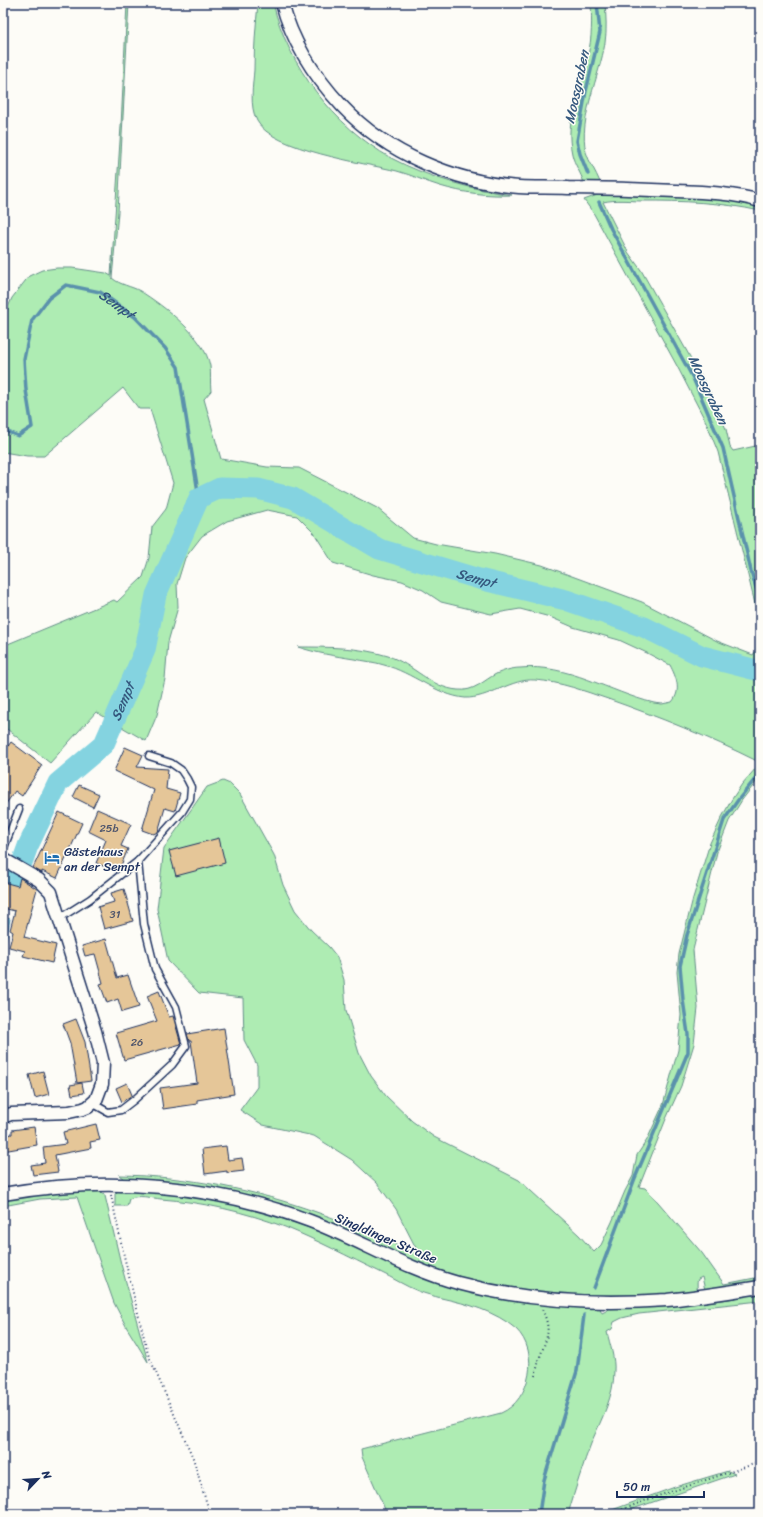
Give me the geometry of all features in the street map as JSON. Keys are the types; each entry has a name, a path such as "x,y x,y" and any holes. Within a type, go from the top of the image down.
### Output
{"street":[{"path":"282,3 303,54 316,76 330,94 352,117 379,138 417,160 489,183 519,187 698,192 734,195 760,201"},
{"path":"3,1117 11,1114 69,1112 83,1109 92,1103 98,1096 102,1084 103,1063 51,892 39,880 8,862"},
{"name":"Singldinger Straße","path":"3,1194 32,1189 84,1184 154,1186 211,1193 266,1207 311,1222 395,1260 456,1282 508,1294 563,1300 640,1301 703,1296 760,1287"}],"lane":[{"path":"60,918 90,899 138,861 182,812 190,798 191,787 181,770 171,763 149,756"},
{"path":"3,850 19,809"},
{"path":"92,1103 108,1112 121,1110 172,1065 186,1046 176,1007 155,969 144,924 138,861"}],"path":[{"path":"112,1196 124,1256 148,1354 193,1458 210,1514"},
{"path":"535,1376 540,1357 548,1337 548,1324 536,1297"},
{"path":"611,1514 652,1498 760,1462"}],"green space":[{"path":"127,3 129,3 118,212 112,278 140,291 160,305 192,333 207,355 210,366 211,391 204,399 221,459 267,467 299,468 377,508 413,538 542,565 642,602 717,641 753,655 760,645 760,777 742,800 729,821 717,852 693,950 698,1008 694,1044 681,1086 639,1187 645,1188 658,1202 702,1253 724,1284 760,1277 760,1282 705,1290 702,1277 697,1281 697,1292 645,1295 528,1293 480,1285 209,1188 184,1183 124,1179 119,1175 196,1181 246,1191 319,1213 406,1249 417,1250 396,1209 377,1183 352,1160 314,1136 263,1125 240,1110 257,1087 257,1065 244,1040 243,998 199,993 168,961 157,909 164,848 207,787 223,781 230,784 240,794 274,855 283,885 295,910 311,930 337,957 344,980 346,1010 359,1053 371,1076 386,1096 412,1121 434,1137 519,1180 579,1235 594,1252 601,1245 612,1222 633,1176 637,1155 647,1140 663,1105 678,1050 681,1015 677,972 679,954 693,898 710,843 732,799 742,784 757,767 757,761 665,720 563,685 545,681 526,680 482,695 465,698 444,693 394,668 373,662 326,654 298,647 343,648 377,653 406,664 439,685 458,690 474,687 496,674 508,670 517,668 537,668 571,674 654,703 662,704 672,702 677,693 676,679 670,665 619,640 573,627 550,617 520,609 491,614 441,602 423,590 402,581 373,575 333,563 314,533 297,516 267,510 227,521 202,536 185,558 177,584 178,607 168,642 165,679 157,715 146,741 96,712 50,763 3,726 3,646 114,600 117,602 143,577 149,558 152,527 166,509 173,483 150,409 139,409 123,388 44,456 27,456 3,452 3,319 12,298 29,276 42,270 72,268 106,273 111,276 121,126"},
{"path":"258,3 273,3 280,26 290,49 316,92 333,112 370,145 405,165 435,177 481,190 512,195 476,194 449,188 397,171 321,154 281,140 266,131 257,121 252,102"},
{"path":"591,3 605,3 606,33 602,56 587,112 584,139 587,156 600,182 584,183 572,154 570,128 574,104 589,49 592,16"},
{"path":"600,194 697,197 760,204 760,211 731,206 673,201 623,200 603,202 628,252 641,270 711,394 726,429 730,447 733,451 760,445 760,636 755,604 718,452 706,422 677,366 594,214 584,200"},
{"path":"120,1189 156,1191 215,1200 268,1213 324,1233 395,1265 480,1295 599,1306 602,1313 610,1307 704,1302 760,1293 760,1301 639,1314 622,1318 614,1322 612,1329 607,1332 614,1361 610,1398 585,1459 568,1514 387,1514 362,1457 361,1449 501,1413 511,1407 519,1398 525,1387 529,1375 530,1362 528,1350 516,1329 499,1317 481,1309 413,1289 321,1243 285,1227 239,1212 208,1205 145,1197 129,1199 127,1206 115,1206 115,1194"},
{"path":"95,1190 103,1193 105,1196 121,1264 148,1362 127,1328 114,1303 77,1197 40,1199 3,1206 3,1200 37,1193"},
{"path":"728,1471 735,1474 618,1514 601,1514 675,1487"}],"water":[{"path":"3,917 10,919 5,945 3,948"}],"building":[{"path":"11,742 42,765 22,796 15,791 3,808 3,753"},
{"path":"125,747 143,755 137,767 168,769 166,789 180,793 175,811 165,808 158,832 153,834 142,830 154,790 114,771"},
{"path":"79,785 99,794 93,807 73,797"},
{"path":"97,809 131,824 121,846 128,849 117,872 96,863 106,840 88,831"},
{"path":"59,812 82,823 57,878 33,868"},
{"path":"219,838 225,863 176,876 169,851"},
{"path":"20,878 37,889 24,937 56,945 52,963 23,956 25,951 9,947 13,932 10,930 15,911 3,908 3,882 18,886"},
{"path":"124,889 133,921 104,929 98,907 114,902 111,893"},
{"path":"106,939 117,978 128,975 139,1007 122,1012 118,999 107,1003 100,984 103,983 95,954 85,956 82,946"},
{"path":"159,991 169,1017 173,1016 181,1044 124,1060 116,1033 157,1021 147,996"},
{"path":"76,1019 85,1042 91,1081 77,1083 70,1043 63,1024"},
{"path":"224,1028 234,1094 197,1100 197,1104 163,1109 160,1088 197,1083 191,1041 189,1041 187,1034"},
{"path":"43,1071 49,1094 35,1098 29,1075"},
{"path":"82,1083 84,1093 72,1095 70,1085"},
{"path":"127,1083 132,1095 122,1102 116,1088"},
{"path":"96,1124 100,1140 90,1142 91,1148 55,1155 58,1172 33,1175 31,1165 45,1163 43,1147 66,1144 63,1132"},
{"path":"34,1127 37,1145 3,1151 3,1136 12,1134 12,1130"},
{"path":"226,1146 228,1160 242,1158 244,1171 227,1173 227,1171 205,1174 202,1149"}],"waterway":[{"name":"Moosgraben","path":"588,174 580,154 577,141 586,91 600,32 597,3"},
{"name":"Moosgraben","path":"599,202 611,229 693,378 723,448 751,571 760,601"},
{"name":"Sempt","path":"3,430 18,436 32,427 26,390 24,359 32,320 49,298 66,285 100,292 135,317 165,348 178,367 199,498"},
{"name":"Sempt","path":"14,885 28,846 58,783 104,744 145,650 156,595 199,498 220,488 258,489 293,498 379,549 479,579 566,600 644,627 702,656 760,671"},
{"path":"594,1288 635,1178 688,1052 688,1034 680,966 687,935 724,820 760,773"},
{"path":"539,1514 544,1480 577,1371 584,1315"}],"place":[{"name":"Gästehaus an der Sempt","path":"52,858"}]}
